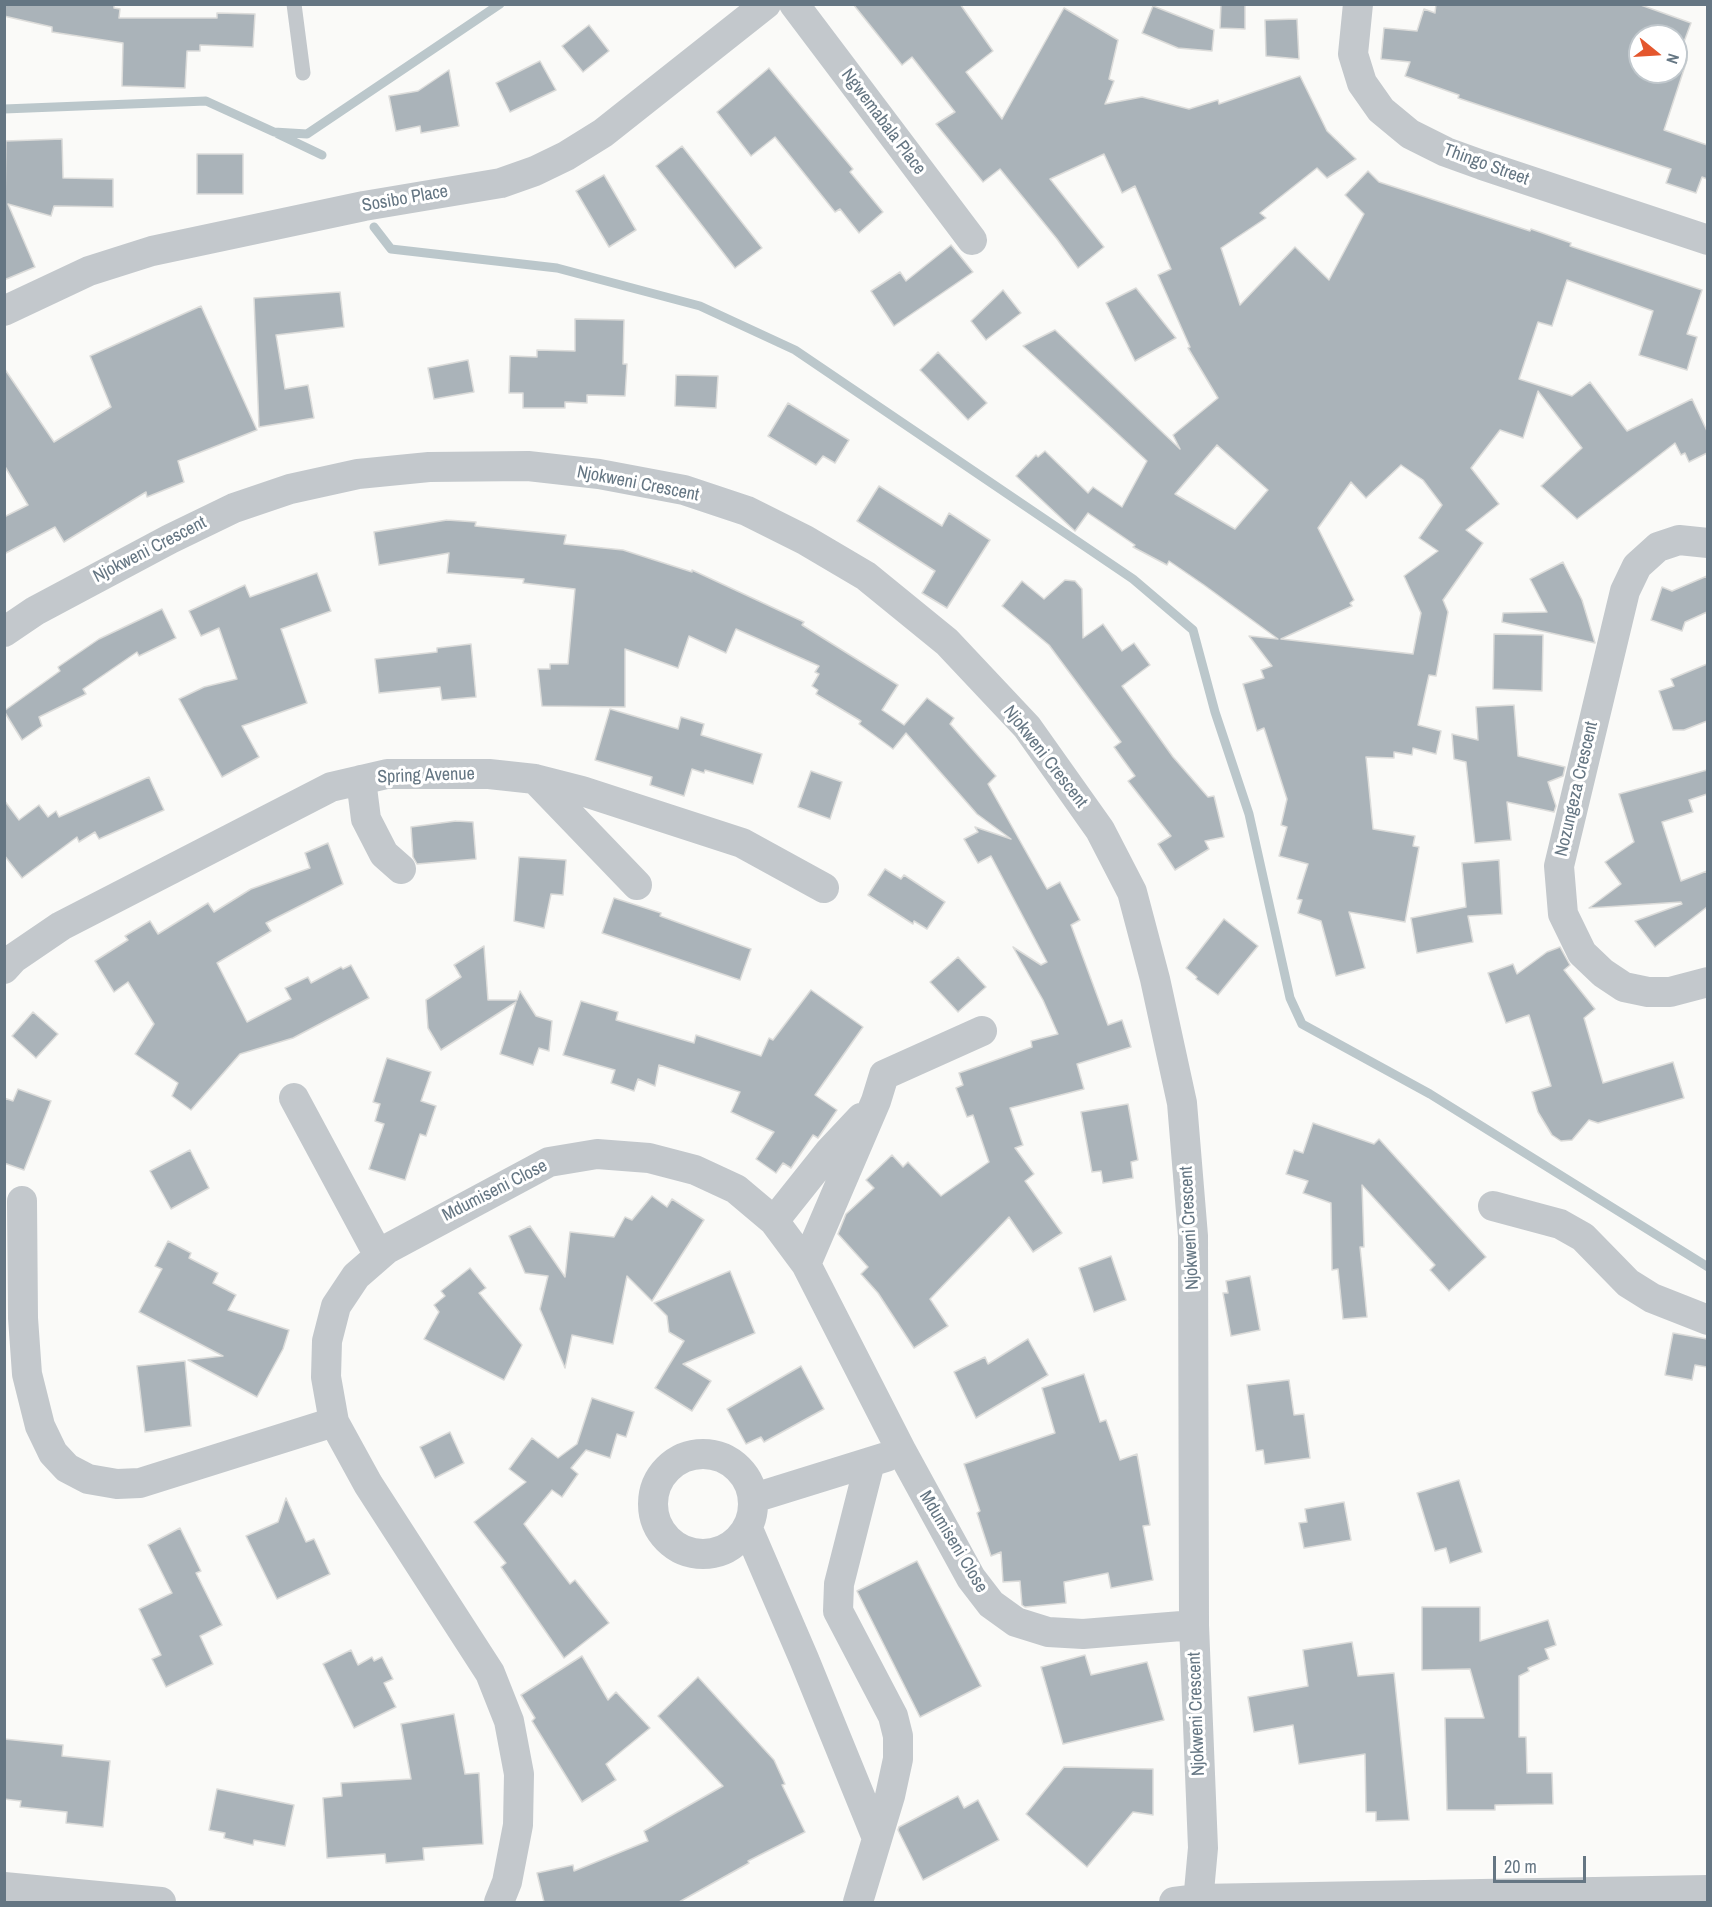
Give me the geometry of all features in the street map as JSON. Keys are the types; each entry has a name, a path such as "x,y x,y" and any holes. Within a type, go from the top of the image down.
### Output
{"street":[{"name":"Sosibo Place","path":"4,311 89,271 152,251 364,206 501,183 535,171 566,156 603,133 766,4"},
{"name":"Ngwemabala Place","path":"794,4 972,240"},
{"name":"Thingo Street","path":"1358,4 1353,54 1362,83 1381,110 1410,134 1482,165 1707,240"},
{"name":"Njokweni Crescent","path":"4,632 35,611 170,539 234,508 290,489 358,474 405,469 528,466 599,474 684,490 747,511 805,540 866,576 947,642 1027,727 1100,830 1132,892 1155,979 1182,1102 1193,1236 1194,1625 1203,1848 1190,1901"},
{"name":"Nozungeza Crescent","path":"1707,543 1679,540 1658,547 1637,566 1625,591 1559,866 1563,914 1582,953 1603,973 1624,987 1648,992 1670,992 1707,982"},
{"name":"Spring Avenue","path":"4,969 14,958 61,926 331,787 387,774 431,772 535,779 582,791 742,843 824,888"},
{"path":"535,779 637,885"},
{"path":"361,780 366,819 384,854 401,869"},
{"path":"806,1264 884,1075 982,1031"},
{"path":"774,1221 876,1094"},
{"path":"294,1098 379,1256"},
{"name":"Mdumiseni Close","path":"499,1902 507,1882 518,1825 519,1774 509,1721 490,1673 368,1484 334,1422 326,1377 327,1341 336,1306 356,1276 379,1256 443,1217 549,1162 597,1154 649,1158 695,1170 736,1189 774,1221 806,1264 902,1452 970,1578 992,1604 1016,1622 1048,1632 1083,1634 1194,1625"},
{"path":"22,1202 27,1363 40,1426 53,1453 67,1468 88,1479 117,1484 140,1483 334,1422"},
{"path":"1493,1206 1560,1224 1583,1237 1628,1283 1644,1293 1707,1320"},
{"path":"754,1498 902,1452"},
{"path":"748,1529 725,1550 693,1554 666,1539 652,1510 659,1479 682,1457 714,1453 741,1469 754,1498 748,1529 877,1838"},
{"path":"858,1902 897,1759 898,1736 893,1716 838,1611 839,1584 870,1462"},
{"path":"4,1887 37,1897 161,1902"},
{"path":"1190,1901 1707,1890"}],"lane":[{"path":"294,4 303,73"}],"building":[{"path":"4,4 114,4 114,8 120,9 119,18 217,18 217,13 255,14 253,47 200,45 200,51 187,51 185,88 122,86 123,43 52,32 52,27 4,16"},
{"path":"853,4 960,4 993,51 966,72 1002,119 1064,8 1118,40 1109,79 1114,81 1105,104 1142,97 1189,109 1218,100 1219,104 1300,76 1327,131 1356,159 1327,178 1317,168 1260,213 1266,218 1221,248 1240,305 1295,247 1329,280 1364,214 1345,195 1368,171 1379,182 1530,231 1531,229 1571,243 1570,246 1702,290 1687,334 1697,337 1687,370 1639,355 1653,311 1567,280 1552,326 1538,322 1519,379 1572,396 1590,382 1627,431 1692,399 1707,431 1707,453 1689,462 1685,453 1681,455 1675,443 1577,519 1541,486 1582,448 1538,391 1523,438 1500,430 1471,468 1499,504 1466,530 1483,543 1443,600 1448,612 1436,676 1429,675 1418,725 1441,731 1436,754 1413,748 1412,755 1394,752 1394,758 1366,757 1373,829 1415,836 1413,846 1419,847 1405,922 1349,912 1365,968 1336,976 1321,921 1298,913 1302,900 1297,899 1308,864 1279,856 1287,827 1281,825 1287,799 1264,728 1257,731 1243,684 1264,678 1261,670 1272,666 1249,636 1278,639 1169,561 1167,565 1133,547 1135,545 1088,513 1075,531 1016,476 1036,455 1038,457 1045,451 1088,493 1093,487 1122,507 1147,461 1023,346 1055,330 1180,449 1173,435 1218,398 1188,348 1190,347 1158,275 1171,269 1135,186 1122,193 1104,154 1050,179 1104,247 1078,268 1000,169 983,182 936,124 955,112 912,57 902,65","holes":["1217,445 1268,490 1235,529 1175,494","1401,465 1423,480 1442,505 1419,538 1438,551 1404,576 1421,613 1413,654 1281,639 1352,606 1350,603 1354,600 1318,528 1351,482 1366,498"]},
{"path":"1221,4 1245,4 1245,29 1220,28"},
{"path":"1436,4 1638,4 1691,23 1688,31 1688,24 1628,24 1628,84 1679,84 1664,130 1707,145 1707,179 1702,177 1696,193 1666,183 1671,169 1458,98 1459,95 1405,76 1410,62 1381,59 1384,28 1417,31 1424,9 1435,13"},
{"path":"1153,6 1214,30 1212,51 1178,48 1142,33"},
{"path":"1297,19 1299,59 1266,56 1265,20"},
{"path":"589,25 609,51 583,72 562,46"},
{"path":"540,61 556,90 510,112 496,83"},
{"path":"769,68 853,169 850,172 883,212 859,233 840,209 835,212 775,137 751,156 717,112"},
{"path":"449,70 459,126 421,133 420,126 396,131 389,96 418,91"},
{"path":"62,139 63,178 113,179 113,207 54,206 51,216 8,204 35,267 4,280 6,141"},
{"path":"682,146 762,248 735,268 656,166"},
{"path":"197,154 243,154 243,194 197,194"},
{"path":"604,175 636,230 609,247 576,191"},
{"path":"951,245 973,272 894,326 871,291 900,272 906,281"},
{"path":"1136,288 1176,338 1135,361 1106,303"},
{"path":"1003,290 1021,313 986,340 971,321"},
{"path":"340,292 344,327 276,335 285,389 308,385 314,418 259,427 254,298"},
{"path":"201,306 257,430 178,461 184,482 147,497 146,492 64,542 55,527 4,554 4,517 28,505 4,465 4,368 54,442 111,407 90,356"},
{"path":"575,319 624,320 623,364 627,364 625,396 587,395 587,403 565,402 565,408 523,408 523,393 509,393 510,356 537,357 537,350 575,351"},
{"path":"938,352 987,403 968,420 920,370"},
{"path":"468,360 474,392 434,399 428,368"},
{"path":"676,375 718,376 716,408 675,406"},
{"path":"788,403 849,440 835,463 823,456 816,465 768,436"},
{"path":"879,486 942,526 949,513 990,540 947,608 922,593 935,571 857,521"},
{"path":"447,520 476,522 475,526 566,535 564,544 623,550 692,572 692,570 804,622 802,625 898,685 882,710 904,725 927,698 954,718 950,724 996,776 988,784 1047,889 1060,882 1080,920 1071,925 1108,1025 1122,1020 1131,1047 1077,1064 1084,1089 1010,1108 1023,1145 1015,1148 1034,1174 1025,1181 1062,1233 1033,1252 1009,1217 930,1299 948,1326 914,1348 878,1293 861,1274 868,1267 838,1234 846,1214 874,1188 866,1180 892,1155 903,1167 908,1162 941,1196 989,1162 973,1115 967,1117 956,1088 963,1085 959,1073 1032,1047 1031,1041 1058,1034 1043,1000 1013,947 1041,965 1047,962 991,856 978,863 964,839 978,832 975,827 1011,839 977,814 906,733 893,749 859,724 861,721 816,694 818,690 812,686 819,674 815,672 819,666 736,629 726,653 689,636 678,668 625,649 625,707 542,706 538,669 550,669 550,664 568,664 575,589 523,583 524,579 447,573 449,553 379,565 374,532"},
{"path":"1563,562 1582,600 1595,643 1502,622 1503,613 1547,612 1530,579"},
{"path":"317,573 331,611 281,629 307,703 242,726 259,757 222,777 179,699 204,687 237,679 219,628 201,636 189,611 245,585 250,597"},
{"path":"1707,576 1707,612 1685,622 1682,631 1651,620 1662,587 1672,591"},
{"path":"1065,580 1075,581 1082,589 1083,638 1103,624 1122,651 1134,643 1150,665 1122,686 1173,757 1208,797 1214,796 1224,837 1205,841 1209,849 1175,870 1158,844 1171,836 1128,781 1135,776 1114,747 1121,742 1049,645 1002,606 1022,581 1044,599"},
{"path":"162,609 176,638 139,656 137,652 83,689 86,694 39,717 42,726 22,740 4,711 60,671 58,667 99,639"},
{"path":"1494,634 1543,635 1542,691 1493,689"},
{"path":"471,644 476,697 442,700 440,687 379,693 375,659 437,652 437,648"},
{"path":"1707,664 1707,721 1684,730 1673,730 1659,691 1674,686 1671,679"},
{"path":"1514,705 1518,756 1565,767 1563,776 1548,782 1556,806 1554,812 1507,802 1511,840 1475,843 1466,762 1454,759 1452,734 1478,740 1476,707"},
{"path":"610,709 678,729 681,717 704,724 701,735 762,754 753,784 705,770 704,773 692,769 684,796 650,785 652,777 595,760"},
{"path":"1707,770 1707,794 1689,800 1693,812 1662,822 1681,881 1707,871 1707,907 1655,947 1635,921 1682,904 1681,902 1589,908 1621,884 1605,862 1634,842 1619,794"},
{"path":"811,771 842,782 830,819 798,807"},
{"path":"149,777 164,810 99,839 95,832 79,842 77,837 22,878 4,855 4,800 19,820 39,805 48,817 56,811 59,817"},
{"path":"456,821 473,822 476,859 417,864 413,857 411,827"},
{"path":"328,843 343,884 266,923 271,931 217,963 247,1022 291,999 285,988 308,977 311,983 341,967 343,969 351,965 369,998 293,1038 240,1054 191,1110 172,1096 178,1083 135,1054 154,1024 128,982 114,992 95,961 128,940 125,936 150,921 158,934 208,903 214,912 251,889 310,868 305,853"},
{"path":"519,857 566,860 563,895 551,894 544,928 514,921"},
{"path":"1499,860 1502,914 1468,916 1473,942 1417,953 1411,918 1466,907 1462,863"},
{"path":"885,869 901,879 904,875 945,902 927,929 914,921 913,924 868,895"},
{"path":"614,898 661,913 660,916 751,949 740,980 602,933"},
{"path":"1224,919 1258,946 1218,995 1196,979 1197,977 1186,968"},
{"path":"484,946 488,1000 517,1000 520,991 536,1016 552,1021 549,1051 539,1048 533,1065 500,1054 516,1002 441,1050 428,1028 426,1000 461,977 454,965"},
{"path":"1560,947 1570,965 1564,970 1595,1009 1584,1018 1603,1083 1673,1062 1684,1098 1598,1123 1589,1120 1572,1140 1561,1141 1552,1135 1538,1112 1532,1092 1551,1086 1529,1015 1506,1023 1488,973 1513,964 1517,974 1547,952"},
{"path":"958,957 986,987 958,1012 930,982"},
{"path":"811,990 863,1027 815,1095 837,1110 818,1138 813,1135 791,1168 783,1163 776,1173 756,1159 774,1132 731,1112 740,1092 659,1065 655,1086 638,1079 634,1091 611,1083 615,1070 563,1055 581,1001 618,1012 616,1020 694,1043 696,1035 761,1056 769,1038 773,1040"},
{"path":"33,1012 58,1034 36,1058 12,1036"},
{"path":"387,1058 431,1072 421,1101 436,1106 426,1136 420,1134 405,1180 369,1169 384,1124 375,1121 380,1104 373,1102"},
{"path":"18,1089 51,1101 24,1170 4,1163 4,1098 13,1101"},
{"path":"1128,1104 1138,1160 1131,1162 1133,1178 1103,1183 1101,1171 1092,1172 1081,1112"},
{"path":"1313,1123 1374,1144 1379,1139 1486,1257 1449,1291 1430,1270 1435,1265 1362,1185 1364,1247 1360,1247 1367,1317 1343,1319 1338,1269 1332,1270 1331,1203 1303,1193 1308,1181 1286,1174 1294,1150 1303,1153"},
{"path":"190,1150 209,1188 171,1209 150,1171"},
{"path":"652,1196 667,1207 672,1199 704,1220 652,1301 627,1276 613,1344 572,1335 565,1368 540,1309 548,1276 525,1273 509,1236 530,1226 565,1277 570,1232 614,1237 625,1217 632,1220"},
{"path":"168,1241 191,1253 189,1258 218,1273 213,1283 236,1295 228,1310 289,1330 283,1349 257,1397 188,1360 223,1356 139,1312 162,1269 155,1266"},
{"path":"1111,1256 1126,1300 1094,1312 1079,1268"},
{"path":"470,1268 486,1288 479,1293 522,1345 504,1380 424,1339 439,1312 434,1305 445,1296 441,1291"},
{"path":"730,1271 755,1333 683,1364 711,1381 692,1411 655,1388 684,1341 669,1332 667,1316 654,1303"},
{"path":"1250,1276 1260,1330 1231,1336 1223,1293 1228,1293 1226,1281"},
{"path":"1673,1333 1707,1339 1707,1367 1695,1365 1692,1380 1665,1375"},
{"path":"1028,1339 1048,1375 976,1418 954,1372 985,1357 988,1364"},
{"path":"185,1361 191,1426 145,1432 137,1366"},
{"path":"801,1366 824,1409 764,1442 761,1437 746,1444 727,1409"},
{"path":"1084,1374 1100,1422 1106,1420 1120,1460 1137,1454 1150,1525 1143,1526 1153,1580 1111,1588 1108,1573 1064,1582 1066,1603 1025,1607 1022,1605 1020,1581 1003,1582 1001,1552 991,1556 977,1513 980,1511 964,1464 1055,1433 1042,1388"},
{"path":"1289,1380 1294,1415 1304,1414 1310,1458 1265,1464 1263,1450 1256,1451 1247,1385"},
{"path":"592,1398 634,1412 626,1437 617,1434 610,1458 586,1450 571,1468 578,1474 562,1497 552,1490 524,1524 570,1584 575,1580 609,1623 564,1658 501,1567 506,1563 474,1522 526,1482 509,1469 532,1438 558,1458 577,1444"},
{"path":"450,1432 464,1463 435,1478 420,1447"},
{"path":"1459,1480 1482,1552 1450,1563 1446,1548 1435,1551 1417,1493"},
{"path":"286,1498 306,1542 314,1539 330,1574 277,1599 246,1536 278,1522"},
{"path":"1344,1502 1351,1540 1304,1548 1299,1523 1307,1522 1305,1509"},
{"path":"180,1528 201,1571 196,1573 222,1625 200,1636 213,1664 166,1687 152,1659 161,1655 139,1609 172,1593 148,1545"},
{"path":"917,1561 981,1686 920,1717 857,1591"},
{"path":"1422,1607 1480,1607 1480,1641 1548,1620 1556,1645 1545,1649 1549,1659 1528,1668 1529,1671 1519,1676 1519,1737 1526,1737 1527,1773 1552,1773 1553,1804 1495,1805 1495,1810 1447,1810 1445,1718 1484,1718 1470,1669 1422,1670"},
{"path":"1352,1642 1358,1676 1394,1673 1409,1820 1376,1821 1376,1812 1366,1812 1365,1754 1299,1764 1293,1725 1254,1732 1248,1697 1308,1686 1303,1650"},
{"path":"351,1650 358,1665 372,1657 374,1661 382,1657 393,1679 384,1683 396,1707 354,1728 323,1664"},
{"path":"1085,1655 1091,1675 1147,1662 1164,1720 1063,1744 1041,1667"},
{"path":"582,1656 608,1700 616,1692 650,1728 606,1764 616,1780 582,1802 532,1721 535,1718 521,1695"},
{"path":"698,1677 774,1760 785,1784 782,1785 805,1832 748,1861 749,1863 679,1902 544,1902 537,1873 573,1865 574,1871 648,1841 644,1831 723,1786 658,1716"},
{"path":"454,1714 465,1774 479,1773 483,1844 423,1848 424,1860 386,1863 385,1854 327,1858 323,1798 342,1796 341,1783 411,1779 401,1724"},
{"path":"4,1739 63,1745 62,1756 110,1761 103,1827 66,1823 67,1812 20,1807 21,1801 4,1799"},
{"path":"1064,1767 1153,1769 1153,1815 1133,1812 1087,1867 1026,1814"},
{"path":"217,1789 294,1805 285,1846 254,1840 253,1845 224,1838 225,1833 209,1830"},
{"path":"958,1796 964,1808 978,1800 999,1840 923,1880 898,1830 899,1827"}],"waterway":[{"path":"4,109 206,101 274,132 307,134 500,4"},
{"path":"278,134 322,155"},
{"path":"374,227 391,249 557,268 700,306 795,350 1133,579 1193,630 1215,712 1249,814 1290,998 1302,1024 1430,1094 1708,1267"}]}
